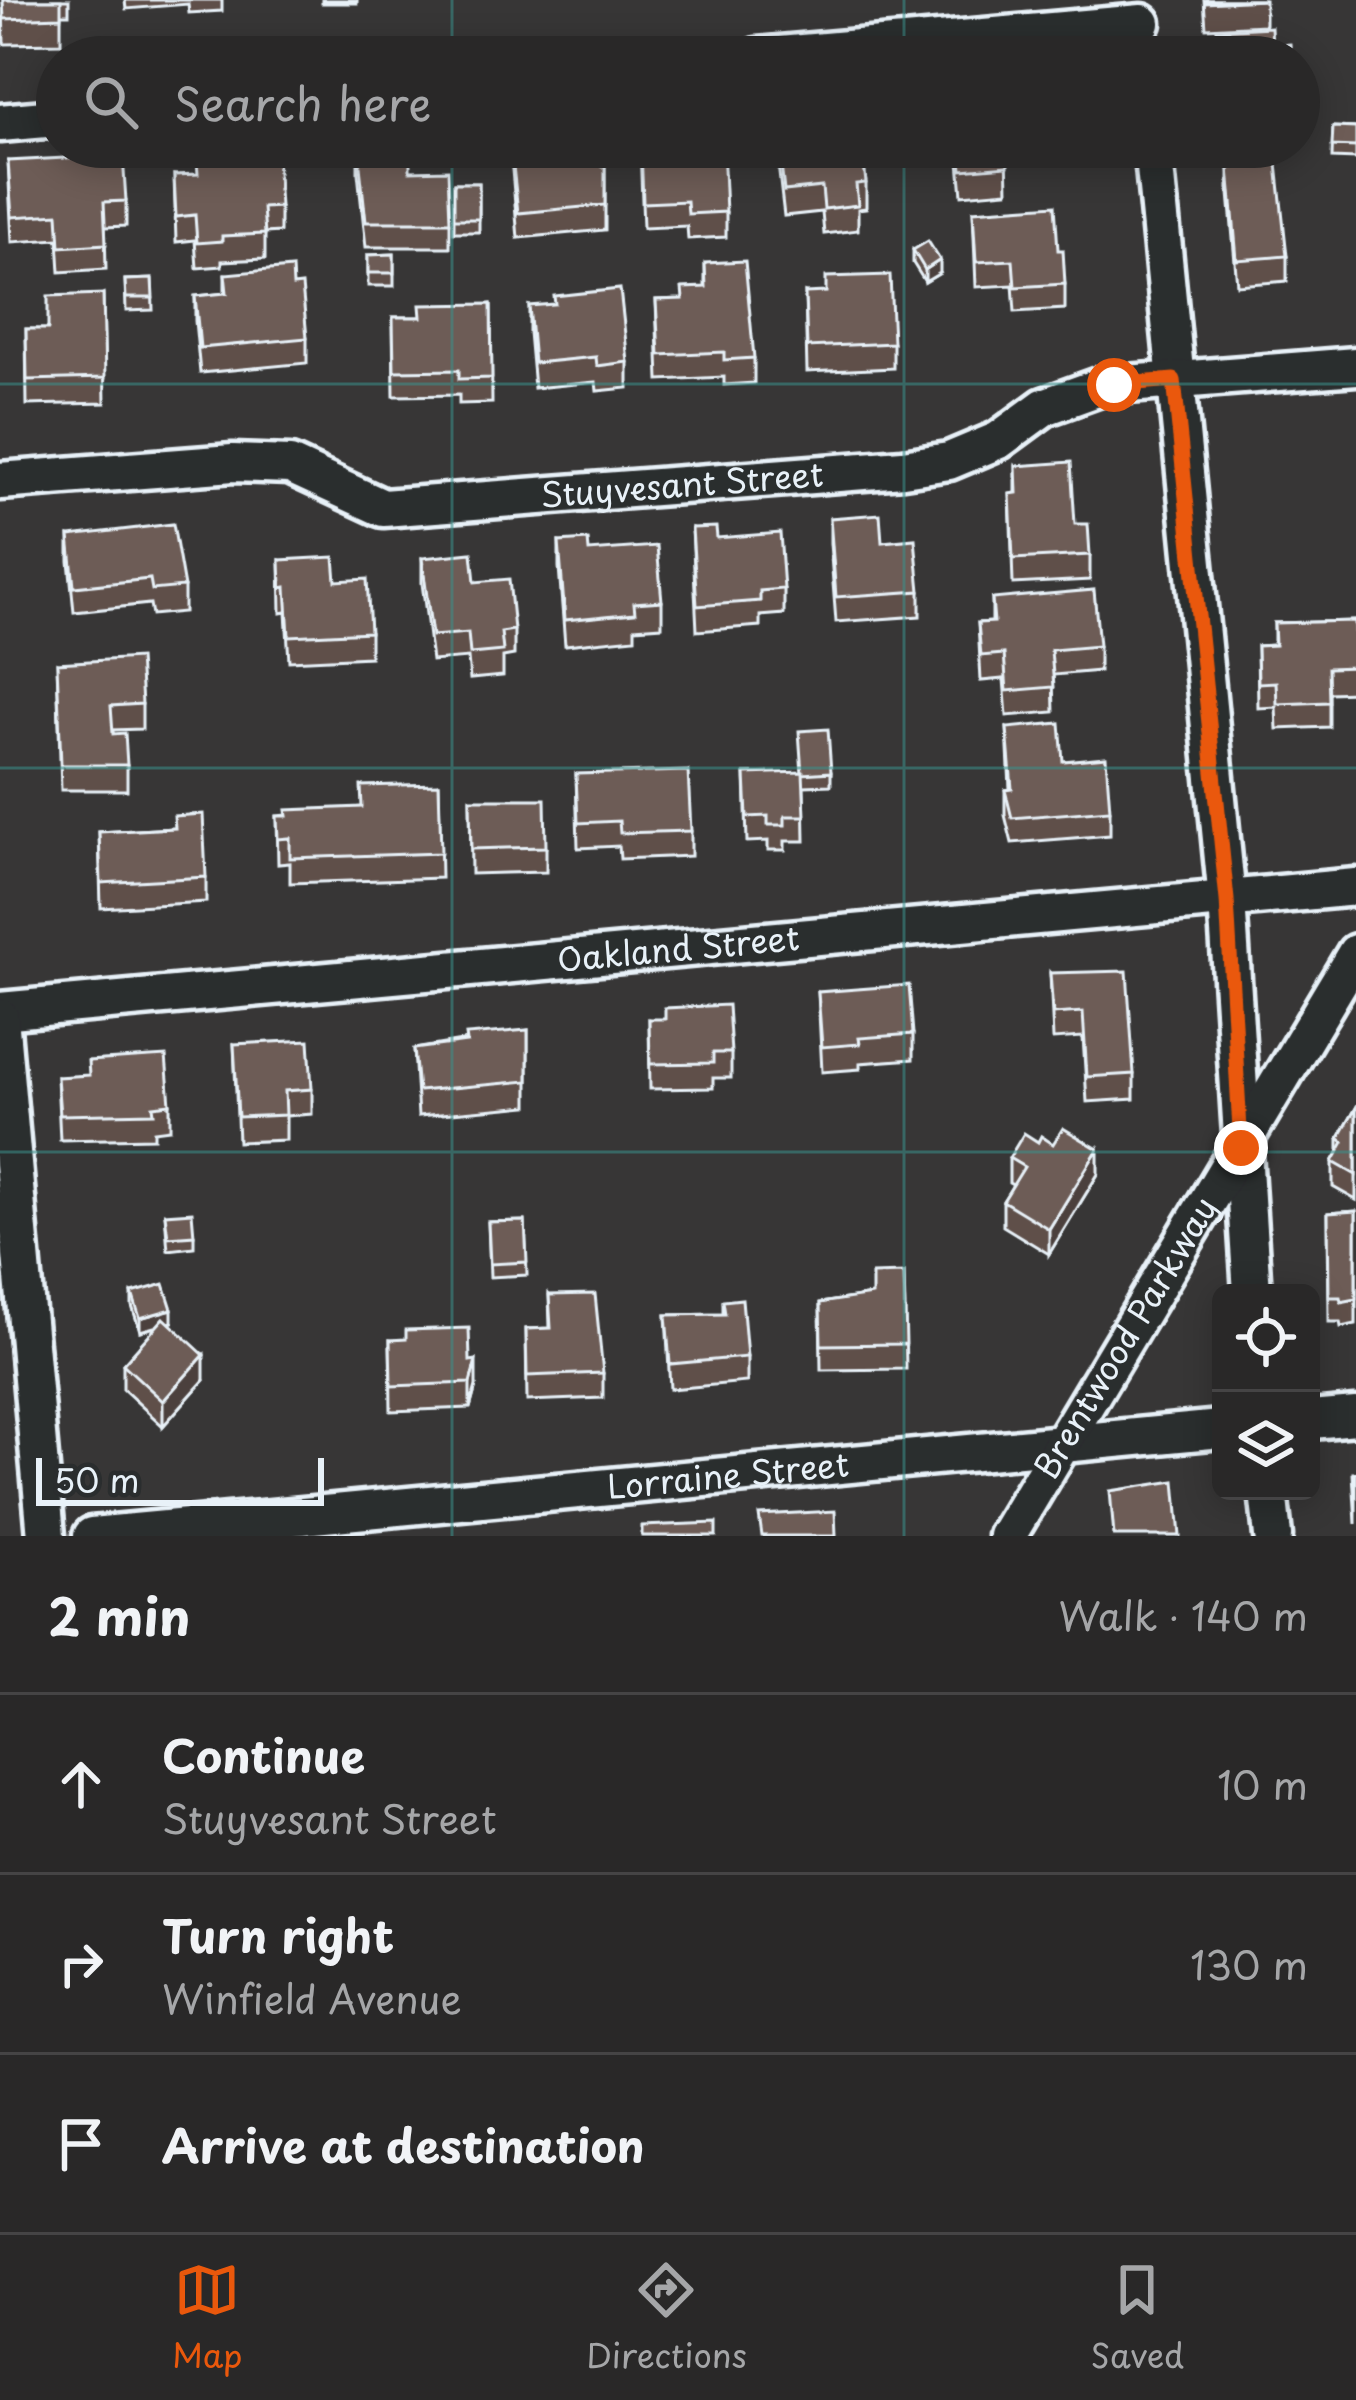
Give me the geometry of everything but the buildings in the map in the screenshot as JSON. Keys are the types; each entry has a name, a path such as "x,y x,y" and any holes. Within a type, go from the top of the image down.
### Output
{"street":[{"path":"1027,36 1143,27"},
{"path":"0,123 36,120"},
{"path":"1156,168 1227,900 1251,1284"},
{"name":"Stuyvesant Street","path":"0,482 233,463 290,465 383,508 903,468 949,461 999,440 1044,406 1102,386 1356,366"},
{"name":"Oakland Street","path":"0,1014 1356,887"},
{"name":"Brentwood Parkway","path":"1006,1536 1356,953"},
{"path":"0,1014 46,1536"},
{"path":"1320,1419 1356,1416"},
{"name":"Lorraine Street","path":"92,1536 1212,1430"},
{"path":"1269,1500 1273,1536"}],"route":[{"path":"1114,385 1174,380 1227,900 1241,1148"}]}
